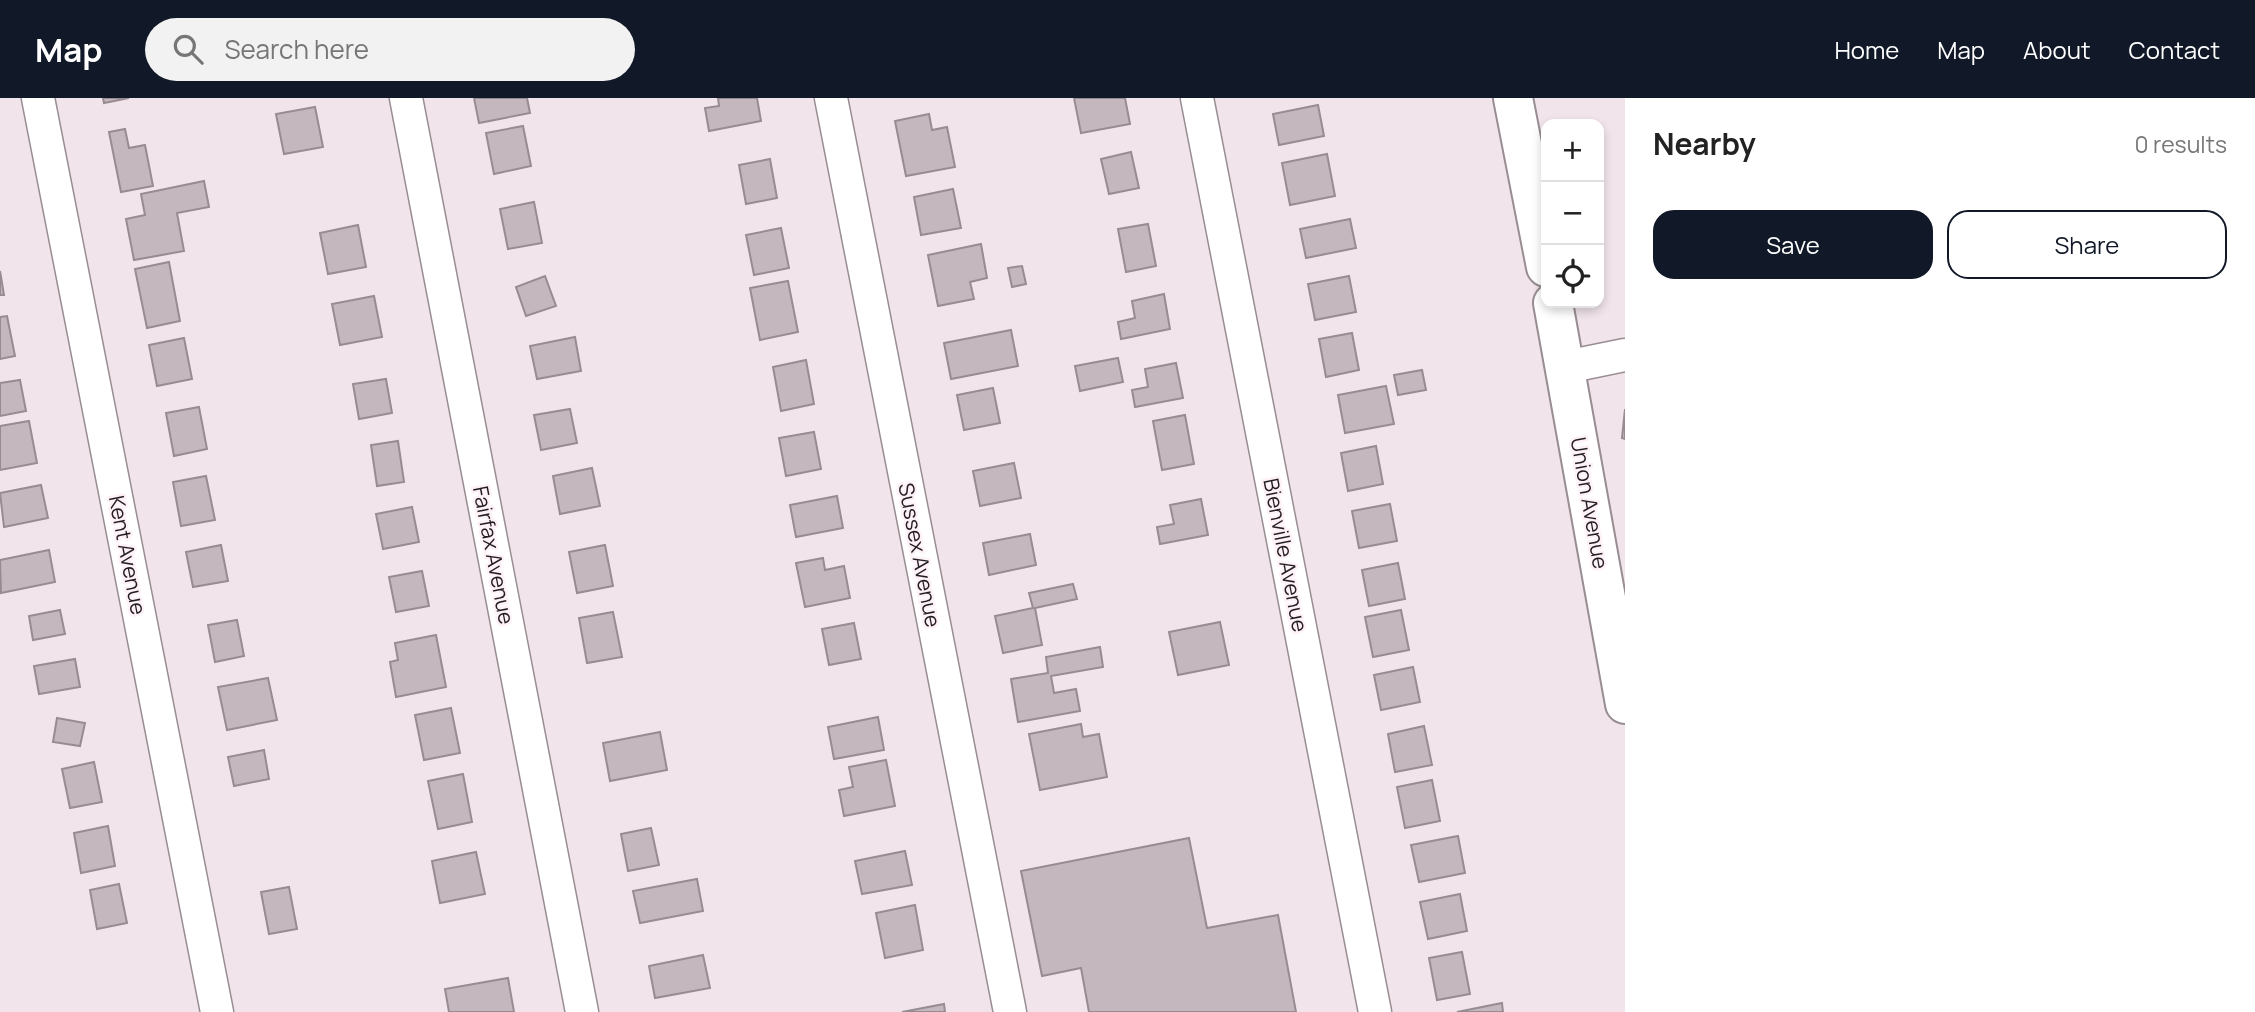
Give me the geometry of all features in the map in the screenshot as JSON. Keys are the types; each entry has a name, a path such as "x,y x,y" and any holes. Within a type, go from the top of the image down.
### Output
{"street":[{"name":"Kent Avenue","path":"38,98 218,1012"},
{"name":"Fairfax Avenue","path":"405,98 582,1012"},
{"name":"Sussex Avenue","path":"831,98 1010,1012"},
{"name":"Bienville Avenue","path":"1197,98 1375,1012"},
{"path":"1513,98 1542,245"},
{"name":"Union Avenue","path":"1554,308 1625,704"},
{"path":"1566,367 1625,355"}],"building":[{"path":"103,98 129,98 104,103"},
{"path":"474,98 527,98 530,113 479,123"},
{"path":"718,98 757,98 761,121 709,131 705,108 719,106"},
{"path":"1074,98 1125,98 1130,124 1081,133"},
{"path":"1318,105 1324,136 1279,145 1273,114"},
{"path":"315,107 323,147 284,154 276,114"},
{"path":"929,114 932,130 947,127 955,167 906,176 895,121"},
{"path":"523,126 531,166 494,174 486,133"},
{"path":"125,129 129,148 145,145 153,186 121,192 109,132"},
{"path":"1131,152 1139,188 1109,194 1101,159"},
{"path":"1327,154 1335,196 1290,205 1282,163"},
{"path":"770,159 777,198 746,204 739,165"},
{"path":"204,181 209,207 177,213 184,251 134,260 126,219 145,215 141,194"},
{"path":"953,189 961,228 921,235 914,197"},
{"path":"534,202 542,243 508,249 500,209"},
{"path":"1350,219 1356,248 1306,258 1300,229"},
{"path":"1148,224 1156,266 1126,272 1118,229"},
{"path":"358,225 366,267 328,274 320,233"},
{"path":"781,228 789,268 754,275 746,235"},
{"path":"981,244 987,278 970,282 974,299 938,306 928,255"},
{"path":"169,262 180,321 147,328 135,269"},
{"path":"1022,266 1026,284 1012,287 1008,268"},
{"path":"0,271 4,295 0,295"},
{"path":"545,276 556,306 526,316 516,287"},
{"path":"1349,276 1356,312 1315,320 1308,284"},
{"path":"788,281 798,332 760,340 750,288"},
{"path":"1164,294 1170,329 1121,339 1118,322 1135,318 1132,301"},
{"path":"374,296 382,337 340,345 332,304"},
{"path":"7,316 15,356 0,359 0,317"},
{"path":"1011,330 1018,366 951,379 944,343"},
{"path":"1352,333 1359,370 1326,377 1319,339"},
{"path":"575,337 581,371 537,379 530,346"},
{"path":"184,338 192,379 157,386 149,345"},
{"path":"1118,358 1123,382 1080,391 1075,366"},
{"path":"806,360 814,404 781,411 773,367"},
{"path":"1176,363 1183,398 1135,407 1132,390 1148,387 1145,369"},
{"path":"1422,370 1426,390 1398,395 1394,375"},
{"path":"386,379 392,413 359,419 353,384"},
{"path":"20,380 26,411 0,416 0,383"},
{"path":"1386,386 1394,424 1345,433 1338,395"},
{"path":"993,388 1000,423 964,430 957,395"},
{"path":"199,407 207,449 174,456 166,413"},
{"path":"570,409 577,443 541,450 534,415"},
{"path":"1625,409 1625,439 1622,438"},
{"path":"1185,415 1194,464 1162,470 1153,421"},
{"path":"29,421 37,463 0,470 0,426"},
{"path":"814,432 821,469 786,476 779,438"},
{"path":"398,441 404,482 377,486 371,445"},
{"path":"1376,446 1383,484 1348,491 1341,453"},
{"path":"1014,463 1021,498 980,506 973,471"},
{"path":"592,468 600,506 560,514 553,476"},
{"path":"206,476 215,520 181,526 173,482"},
{"path":"41,485 48,518 4,527 0,493"},
{"path":"837,496 843,528 796,537 790,505"},
{"path":"1201,499 1208,535 1160,544 1157,527 1174,524 1170,505"},
{"path":"1390,504 1397,541 1359,548 1352,511"},
{"path":"412,507 419,542 383,549 376,514"},
{"path":"1030,534 1036,565 989,575 983,543"},
{"path":"221,545 228,581 193,587 186,552"},
{"path":"605,545 613,586 577,593 569,552"},
{"path":"49,550 55,582 1,593 0,560"},
{"path":"823,558 825,570 844,566 850,598 805,607 796,563"},
{"path":"1398,563 1405,599 1369,606 1362,570"},
{"path":"422,571 429,606 396,612 389,577"},
{"path":"1073,584 1077,599 1035,608 1042,645 1003,653 995,616 1033,608 1029,593"},
{"path":"60,610 65,634 33,640 29,616"},
{"path":"1401,610 1409,650 1373,657 1365,617"},
{"path":"613,612 622,657 587,663 579,618"},
{"path":"237,620 244,656 215,662 208,625"},
{"path":"1220,622 1229,665 1178,675 1169,632"},
{"path":"854,623 861,659 829,665 822,629"},
{"path":"436,635 446,687 396,697 390,662 398,660 395,643"},
{"path":"1100,647 1103,667 1051,676 1054,693 1076,689 1080,711 1018,722 1011,679 1048,673 1046,657"},
{"path":"75,659 80,687 39,694 34,666"},
{"path":"1413,667 1420,702 1381,710 1374,675"},
{"path":"268,678 277,720 227,730 218,687"},
{"path":"451,708 460,753 424,760 415,715"},
{"path":"878,717 884,750 834,759 828,727"},
{"path":"57,718 85,723 80,746 53,742"},
{"path":"1081,724 1083,737 1099,734 1107,777 1040,790 1029,734"},
{"path":"1424,726 1432,765 1395,772 1388,734"},
{"path":"660,732 667,770 610,781 603,743"},
{"path":"264,750 269,779 234,786 228,757"},
{"path":"886,760 895,806 844,816 839,790 853,787 849,767"},
{"path":"94,762 102,802 70,808 62,769"},
{"path":"463,774 472,822 438,829 428,781"},
{"path":"1432,780 1440,821 1405,828 1397,787"},
{"path":"108,826 115,866 81,873 74,833"},
{"path":"651,828 659,865 628,871 621,834"},
{"path":"1458,836 1465,873 1419,882 1411,845"},
{"path":"1189,838 1207,928 1278,915 1296,1012 1089,1012 1081,968 1042,976 1021,871"},
{"path":"905,851 912,885 862,894 855,861"},
{"path":"476,852 485,894 440,903 432,861"},
{"path":"697,879 703,911 640,923 633,891"},
{"path":"119,884 127,923 97,929 90,890"},
{"path":"289,887 297,929 269,934 261,892"},
{"path":"1460,894 1467,931 1428,939 1420,902"},
{"path":"915,905 923,950 885,958 876,913"},
{"path":"1462,952 1470,994 1437,1000 1429,958"},
{"path":"703,955 710,988 655,998 649,966"},
{"path":"508,978 514,1012 449,1012 445,989"},
{"path":"1502,1003 1503,1012 1457,1012"},
{"path":"944,1004 945,1012 902,1012"}]}
